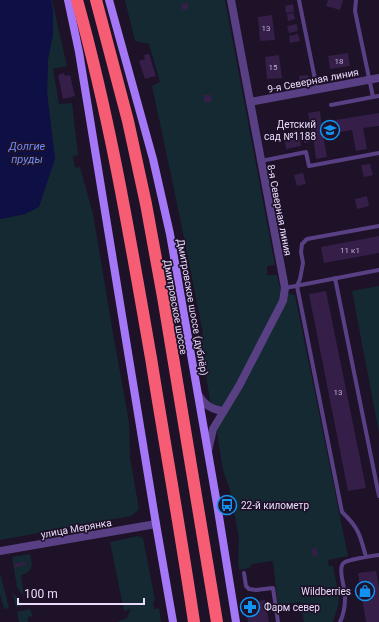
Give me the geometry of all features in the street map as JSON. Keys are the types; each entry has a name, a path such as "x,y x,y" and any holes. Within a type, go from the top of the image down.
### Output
{"highway":[{"path":"77,0 108,126 121,192 141,300 194,622"},
{"name":"Дмитровское шоссе","path":"96,0 128,122 146,204 217,622"}],"street":[{"path":"68,0 79,52 173,622"},
{"name":"Дмитровское шоссе (дублёр)","path":"109,0 153,159 170,234 236,622"},
{"name":"8-я Северная линия","path":"208,452 213,429 239,386 283,301 285,288 231,0"},
{"name":"9-я Северная линия","path":"250,102 379,78"},
{"path":"198,392 202,401 215,410 223,411"},
{"name":"улица Мерянка","path":"0,551 156,524"}],"lane":[{"path":"299,0 317,90"},
{"path":"357,0 355,11 372,97"},
{"path":"331,105 379,96"},
{"path":"261,161 306,152 309,166 379,153"},
{"path":"366,557 360,534 356,527 342,512 297,286 303,263 301,252 302,244 306,239 379,226"},
{"path":"285,288 379,270"},
{"path":"335,278 379,496"},
{"path":"340,622 345,612 346,596 341,565 345,562 379,555"},
{"path":"244,573 246,586 249,589 256,590 273,588 278,622"}],"shaded area":[{"path":"51,0 67,66 53,69 59,104 72,103 78,155 73,156 75,168 80,167 93,214 129,422 130,458 139,509 131,516 0,540 0,219 25,214 55,159 47,93 48,59 53,34 53,11"},
{"path":"125,0 225,0 275,265 267,266 267,275 277,275 282,290 286,293 295,295 348,556 328,560 329,566 333,566 339,597 333,622 304,622 300,602 278,606 273,561 252,564 249,568 239,570 239,538 229,487 223,470 217,433 218,427 225,412 213,405 210,401 201,342 203,333 152,86 160,82 149,44 135,41"},
{"path":"379,286 379,433 352,291"},
{"path":"138,536 143,538 155,600 153,603 154,609 159,608 161,622 117,622 127,618 131,609 124,611 110,542"},
{"path":"30,554 32,562 31,568 28,572 21,575 24,596 17,587 12,557"},
{"path":"0,573 9,608 4,609 0,594"},
{"path":"12,592 21,602 26,605 16,607"},
{"path":"30,609 33,616 28,617 28,622 19,622 17,612"}],"water":[{"name":"Долгие пруды","path":"0,0 51,0 53,11 53,34 48,59 47,93 55,159 39,207 25,214 0,219"}],"building":[{"path":"328,0 343,0 340,10 326,6"},
{"path":"188,3 188,9 182,10 181,4"},
{"path":"293,4 294,12 286,13 285,6"},
{"path":"294,13 295,19 288,21 287,14"},
{"path":"272,15 275,40 260,41 258,17"},
{"path":"297,24 298,31 289,33 287,26"},
{"path":"298,34 300,41 290,43 289,36"},
{"path":"348,53 350,66 330,69 328,56"},
{"path":"149,54 156,76 145,79 139,61 145,59 144,55"},
{"path":"279,55 282,78 267,79 265,57"},
{"path":"64,73 65,76 70,75 75,96 63,99 58,75"},
{"path":"308,75 309,82 300,84 299,76"},
{"path":"204,95 211,95 211,102 204,102"},
{"path":"320,111 322,128 330,126 329,121 379,113 379,126 363,128 367,149 356,151 352,130 323,135 327,157 316,159 313,137 309,138 310,142 304,143 304,139 300,140 301,146 286,149 284,133 298,130 299,134 311,132 308,113"},
{"path":"370,164 373,175 364,177 361,165"},
{"path":"303,173 306,184 297,186 294,175"},
{"path":"367,196 369,206 357,209 355,199"},
{"path":"379,236 379,253 324,263 321,247"},
{"path":"326,291 366,488 348,491 309,294"},
{"path":"316,548 318,555 313,556 311,549"},
{"path":"25,562 26,565 15,567 14,564"},
{"path":"376,571 379,588 379,622 366,622 358,573"},
{"path":"265,600 269,622 248,622 245,603"}],"place":[{"name":"Детский сад №1188","path":"330,130"},
{"name":"22-й километр","path":"227,505"},
{"name":"Wildberries","path":"365,591"},
{"name":"Фарм север","path":"250,607"}]}
